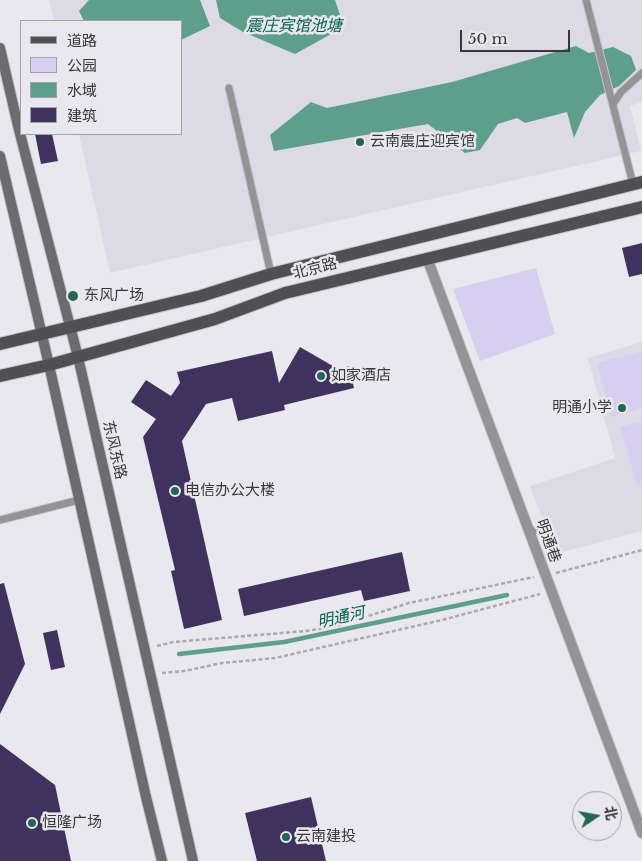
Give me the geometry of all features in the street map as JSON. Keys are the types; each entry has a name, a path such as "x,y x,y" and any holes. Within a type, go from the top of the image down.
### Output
{"main road":[{"name":"东风东路","path":"0,48 20,134"},
{"name":"东风东路","path":"20,135 78,357 193,861"},
{"path":"0,156 162,861"},
{"name":"北京路","path":"0,344 201,296 271,274 637,183"},
{"name":"北京路","path":"0,376 78,357 215,319 285,293 642,207"}],"street":[{"name":"明通巷","path":"427,258 642,833"}],"lane":[{"path":"586,0 597,47 637,183"},
{"path":"613,104 621,92 642,73"},
{"path":"229,88 271,274"},
{"path":"0,520 80,500"},
{"path":"529,533 545,526"}],"path":[{"path":"144,648 173,642 337,626 409,603 545,576 642,550"},
{"path":"150,674 184,671 222,662 276,658 442,620 550,591"}],"shaded area":[{"name":"云南震庄迎宾馆","path":"49,0 642,0 642,102 630,106 641,151 110,273 79,135 182,135 182,20 54,20"},
{"name":"明通小学","path":"642,342 642,531 555,554 530,486 615,458 588,358"}],"green space":[{"path":"536,268 555,334 480,361 453,289"},
{"path":"642,351 642,408 611,417 597,363"},
{"path":"642,421 642,485 637,486 620,427"}],"water":[{"name":"震庄宾馆池塘","path":"89,0 200,0 210,26 182,40 182,20 84,20 79,11"},
{"name":"震庄宾馆池塘","path":"216,0 335,0 344,27 295,54 243,32 220,18"},
{"path":"576,46 589,53 613,47 631,56 636,70 619,86 600,95 585,112 574,138 567,112 525,123 517,118 498,124 480,150 465,153 428,124 274,151 270,135 311,102 327,108 452,82"}],"building":[{"path":"35,135 52,135 58,161 41,164"},
{"path":"642,243 642,274 629,277 622,248"},
{"path":"300,347 338,369 349,366 354,388 284,405 285,410 238,421 232,398 206,404 182,441 222,620 184,629 171,571 175,570 143,437 156,419 131,402 146,380 171,396 180,383 177,372 272,351 279,383"},
{"path":"402,552 410,591 364,601 361,590 244,616 238,589"},
{"path":"4,583 25,664 0,714 0,584"},
{"path":"57,630 65,667 51,670 43,633"},
{"name":"恒隆广场","path":"0,744 55,785 71,861 0,861"},
{"name":"云南建投","path":"311,797 326,861 257,861 245,813"}],"waterway":[{"name":"明通河","path":"179,654 284,642 507,595"}],"place":[{"name":"云南震庄迎宾馆","path":"360,142"},
{"name":"东风广场","path":"73,296"},
{"name":"如家酒店","path":"321,376"},
{"name":"明通小学","path":"622,408"},
{"name":"电信办公大楼","path":"175,491"},
{"name":"恒隆广场","path":"32,823"},
{"name":"云南建投","path":"286,837"}]}
